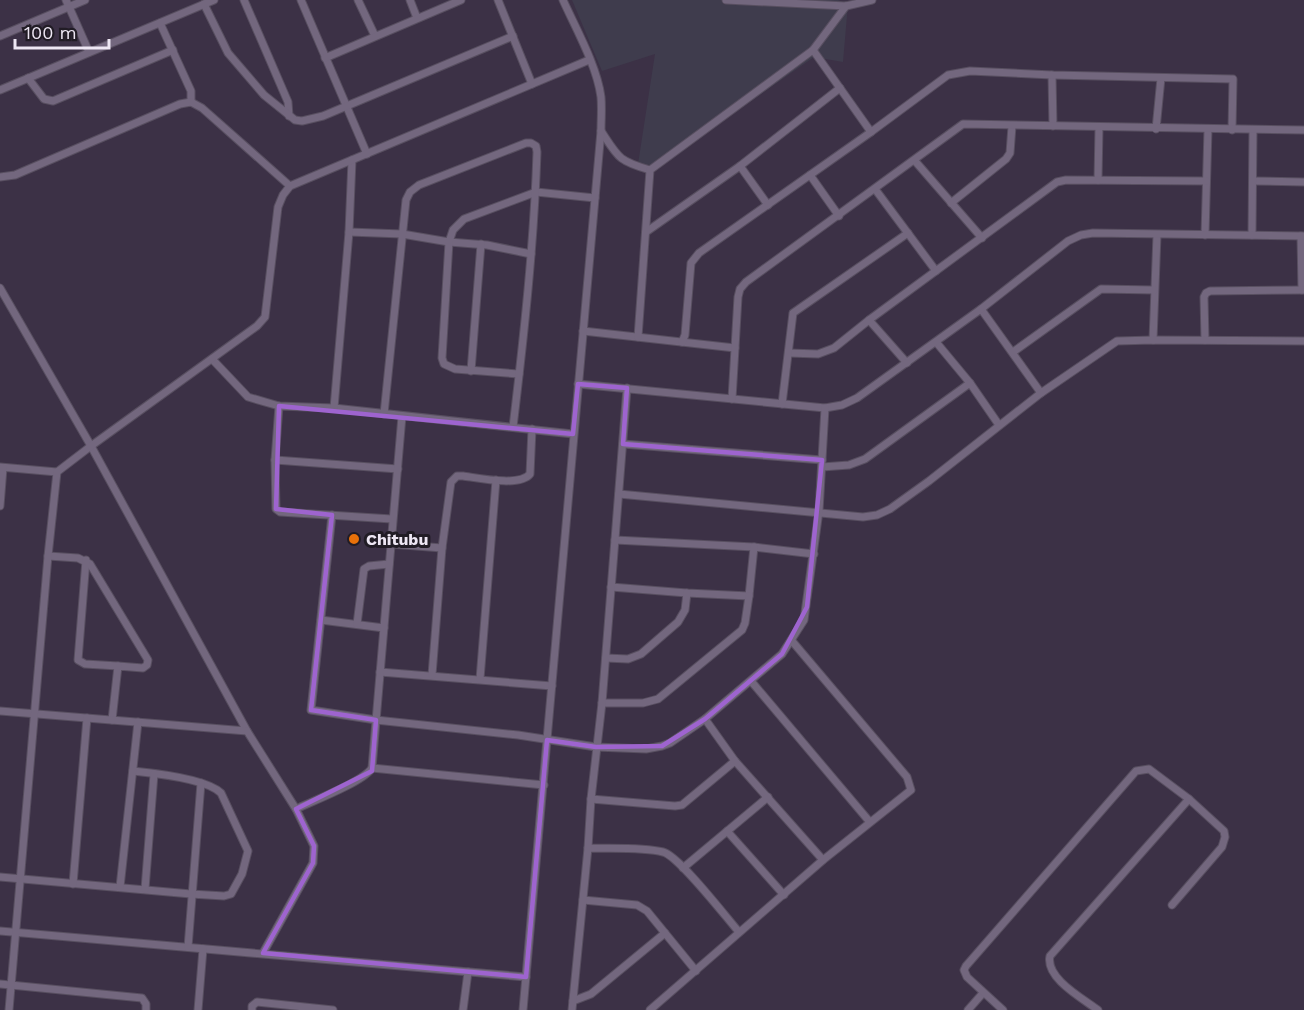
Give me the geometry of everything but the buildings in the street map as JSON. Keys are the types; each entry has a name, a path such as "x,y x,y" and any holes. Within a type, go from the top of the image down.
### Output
{"street":[{"path":"0,36 68,3 85,0"},
{"path":"0,90 214,0"},
{"path":"244,0 288,102 289,116"},
{"path":"301,0 367,154"},
{"path":"358,0 375,36"},
{"path":"410,0 417,18"},
{"path":"325,58 461,0"},
{"path":"498,0 532,84"},
{"path":"523,1010 600,131 601,99 590,60 565,0"},
{"path":"726,0 846,6 873,0"},
{"path":"68,3 89,52"},
{"path":"204,4 228,53 264,95 289,116 302,121 323,116 513,36"},
{"path":"638,337 650,170 813,50 846,6"},
{"path":"160,23 191,91 191,102"},
{"path":"28,78 44,99 53,102 173,50"},
{"path":"813,50 871,132"},
{"path":"0,506 2,468 57,472 257,326 265,317 278,207 290,186 590,60"},
{"path":"682,342 685,335 693,258 948,75 970,71 1233,79 1233,130"},
{"path":"1052,75 1053,126"},
{"path":"1156,129 1161,78"},
{"path":"646,231 740,165 840,88"},
{"path":"0,177 15,175 180,104 191,102 202,108 290,186"},
{"path":"732,399 740,289 746,282 963,124 1304,130"},
{"path":"951,203 1006,159 1010,153 1012,126"},
{"path":"1098,180 1099,127"},
{"path":"1205,235 1208,129"},
{"path":"1252,235 1253,130"},
{"path":"600,131 620,159 630,165 650,170"},
{"path":"384,414 406,200 419,185 531,143 536,146 536,192 513,427"},
{"path":"334,408 349,231 352,160"},
{"path":"915,161 981,238"},
{"path":"740,165 768,205"},
{"path":"810,175 839,216"},
{"path":"789,353 824,353 834,348 1058,182 1066,180 1206,181"},
{"path":"1253,181 1304,182"},
{"path":"875,189 936,271"},
{"path":"519,374 471,371 444,364 441,353 449,242 453,230 464,219 536,192 595,198"},
{"path":"349,231 402,234 449,242 481,244 531,254"},
{"path":"782,404 793,313 908,233"},
{"path":"578,384 825,408 842,405 857,398 907,363 1068,242 1081,235 1303,236 1303,290 1210,291 1206,293 1204,297 1204,340"},
{"path":"1153,339 1157,235"},
{"path":"471,371 481,244"},
{"path":"0,288 91,446 247,731 296,809 314,846 314,863 263,953"},
{"path":"1013,352 1101,289 1154,290"},
{"path":"981,309 1041,393"},
{"path":"869,320 907,363"},
{"path":"583,331 735,348"},
{"path":"619,494 863,517 877,515 890,509 929,481 1041,393 1117,341 1153,339 1304,341"},
{"path":"936,342 970,383 999,425"},
{"path":"212,359 248,397 279,406 334,408 573,434"},
{"path":"623,444 849,465 865,459 970,383"},
{"path":"572,1010 606,658 627,388"},
{"path":"279,406 275,460 276,509 280,512 392,519"},
{"path":"332,515 311,710 376,720 518,735 596,747 646,749 662,746 705,719 782,654 804,620 819,512 825,408"},
{"path":"296,809 357,780 369,773 372,768 402,416"},
{"path":"432,675 442,548 451,482 458,476 496,480 526,478 530,474 532,429"},
{"path":"275,460 398,469"},
{"path":"9,1010 57,472"},
{"path":"480,679 496,480"},
{"path":"615,540 814,554"},
{"path":"391,544 442,548"},
{"path":"602,703 643,704 658,699 742,630 749,596 754,548"},
{"path":"48,556 86,560 98,575 148,660 145,667 86,664 78,660 86,560"},
{"path":"357,624 364,568 389,564"},
{"path":"611,587 749,596"},
{"path":"606,658 628,659 641,654 678,622 685,610 687,593"},
{"path":"321,620 384,628"},
{"path":"650,1010 869,821 910,790 909,781 792,641"},
{"path":"112,720 118,666"},
{"path":"380,672 552,686"},
{"path":"751,681 869,821"},
{"path":"0,711 247,731"},
{"path":"73,884 87,718"},
{"path":"705,719 735,761 823,860"},
{"path":"120,887 138,722"},
{"path":"591,799 682,805 735,761"},
{"path":"372,768 544,785"},
{"path":"1003,1010 967,977 964,970 966,966 1136,771 1149,769 1224,831 1224,843 1172,905"},
{"path":"0,877 191,894 224,896 231,894 236,888 248,855 247,848 220,792 213,786 201,783 133,771"},
{"path":"145,889 154,774"},
{"path":"188,947 201,783"},
{"path":"683,868 768,797"},
{"path":"1098,1010 1055,977 1050,968 1050,956 1189,800"},
{"path":"728,831 784,895"},
{"path":"588,848 662,852 673,858 739,932"},
{"path":"583,900 636,905 647,911 696,971"},
{"path":"0,931 526,977"},
{"path":"573,1001 591,994 665,933"},
{"path":"198,1010 203,949"},
{"path":"463,1010 468,972"},
{"path":"0,984 142,998 146,1004 146,1010"},
{"path":"968,1010 983,993"},
{"path":"252,1010 252,1006 257,1002 333,1010"}],"highlighted area":[{"path":"578,384 627,388 623,444 822,460 807,607 782,654 705,719 662,746 596,747 547,740 526,977 263,953 313,863 314,846 296,809 372,771 376,720 311,710 332,515 276,509 279,406 573,434"}],"shaded area":[{"path":"572,0 838,0 848,4 843,62 814,57 651,171 638,164 655,54 602,71"}],"place":[{"name":"Chitubu","path":"354,539"}]}
